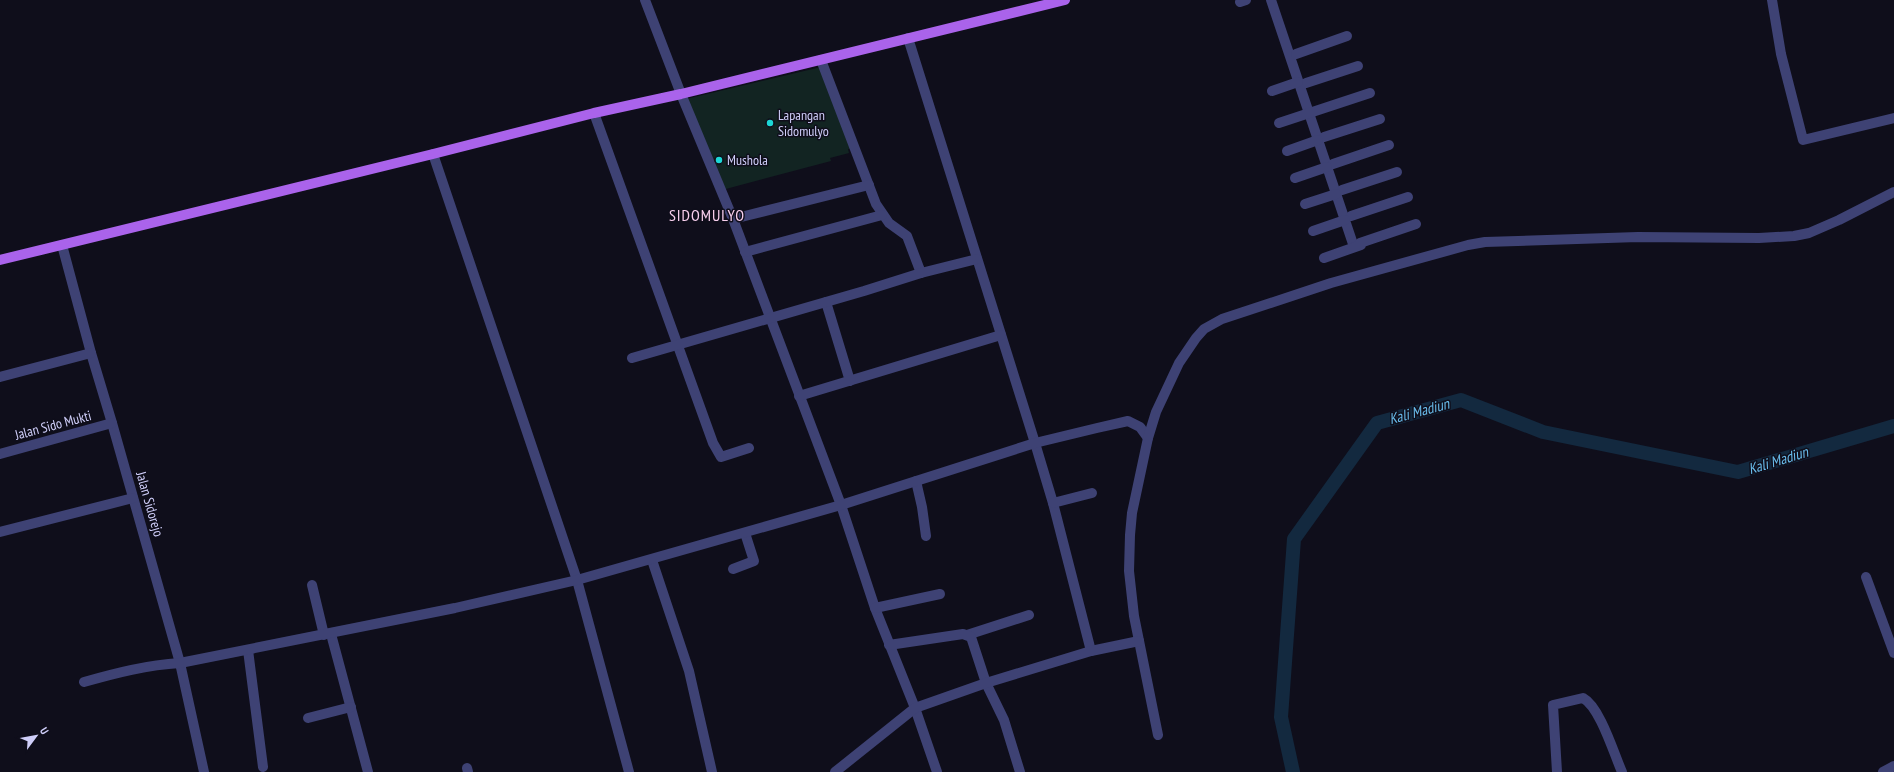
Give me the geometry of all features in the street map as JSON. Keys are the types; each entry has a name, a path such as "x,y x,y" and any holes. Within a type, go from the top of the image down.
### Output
{"main road":[{"path":"0,260 594,113 681,94 1065,0"}],"street":[{"path":"645,0 681,94 733,219 840,505 875,608 915,708 937,772"},
{"path":"1271,0 1311,108 1357,245"},
{"path":"1278,0 1296,54 1302,83"},
{"path":"1772,0 1781,54 1803,140 1894,118"},
{"path":"1296,54 1347,36"},
{"path":"908,38 1035,442 1053,503 1091,651"},
{"path":"821,60 876,204 889,223 907,236 922,273"},
{"path":"1272,91 1358,66"},
{"path":"1279,123 1311,108 1370,93"},
{"path":"594,113 713,443 720,456 723,457 749,448"},
{"path":"1287,151 1380,119"},
{"path":"1295,178 1390,146"},
{"path":"433,154 577,580 629,772"},
{"path":"1304,204 1396,172"},
{"path":"733,219 869,185"},
{"path":"1158,735 1134,616 1130,571 1130,535 1132,513 1148,438 1156,412 1179,363 1204,329 1222,319 1331,283 1450,249 1486,242 1638,237 1760,238 1794,236 1809,233 1839,220 1894,192"},
{"path":"1313,231 1408,197"},
{"path":"745,252 882,214"},
{"path":"1324,258 1416,224"},
{"name":"Jalan Sidorejo","path":"62,245 91,353 180,663 204,772"},
{"path":"632,358 770,319 922,273 977,259"},
{"path":"826,302 850,381"},
{"path":"799,396 1001,335"},
{"path":"0,377 91,353"},
{"path":"84,682 137,668 159,664 180,663 248,650 455,608 577,580 652,560 840,505 1035,442 1128,421 1140,428 1148,438"},
{"name":"Jalan Sido Mukti","path":"0,454 112,423"},
{"path":"916,481 922,507 926,536"},
{"path":"1053,503 1092,493"},
{"path":"0,532 133,498"},
{"path":"733,569 754,561 745,533"},
{"path":"652,560 689,671 712,772"},
{"path":"1866,578 1894,653"},
{"path":"312,585 350,707 368,772"},
{"path":"875,608 940,594"},
{"path":"889,645 962,634 967,635 1029,616"},
{"path":"967,635 974,641 986,683 1004,720 1020,772"},
{"path":"835,772 915,708 986,683 1091,651 1139,641"},
{"path":"248,650 263,767"},
{"path":"1557,772 1553,705 1583,698 1588,701 1598,716 1622,772"},
{"path":"308,718 350,707"},
{"path":"1883,772 1894,766"}],"green space":[{"name":"Lapangan Sidomulyo","path":"821,67 853,148 848,149 849,153 830,158 831,161 722,190 686,99"}],"waterway":[{"name":"Kali Madiun","path":"1293,772 1281,717 1294,539 1377,423 1461,400 1543,432 1738,472 1894,426"}],"place":[{"name":"Lapangan Sidomulyo","path":"770,123"},
{"name":"Mushola","path":"719,160"}],"district":[{"name":"SIDOMULYO","path":"707,215"}]}
